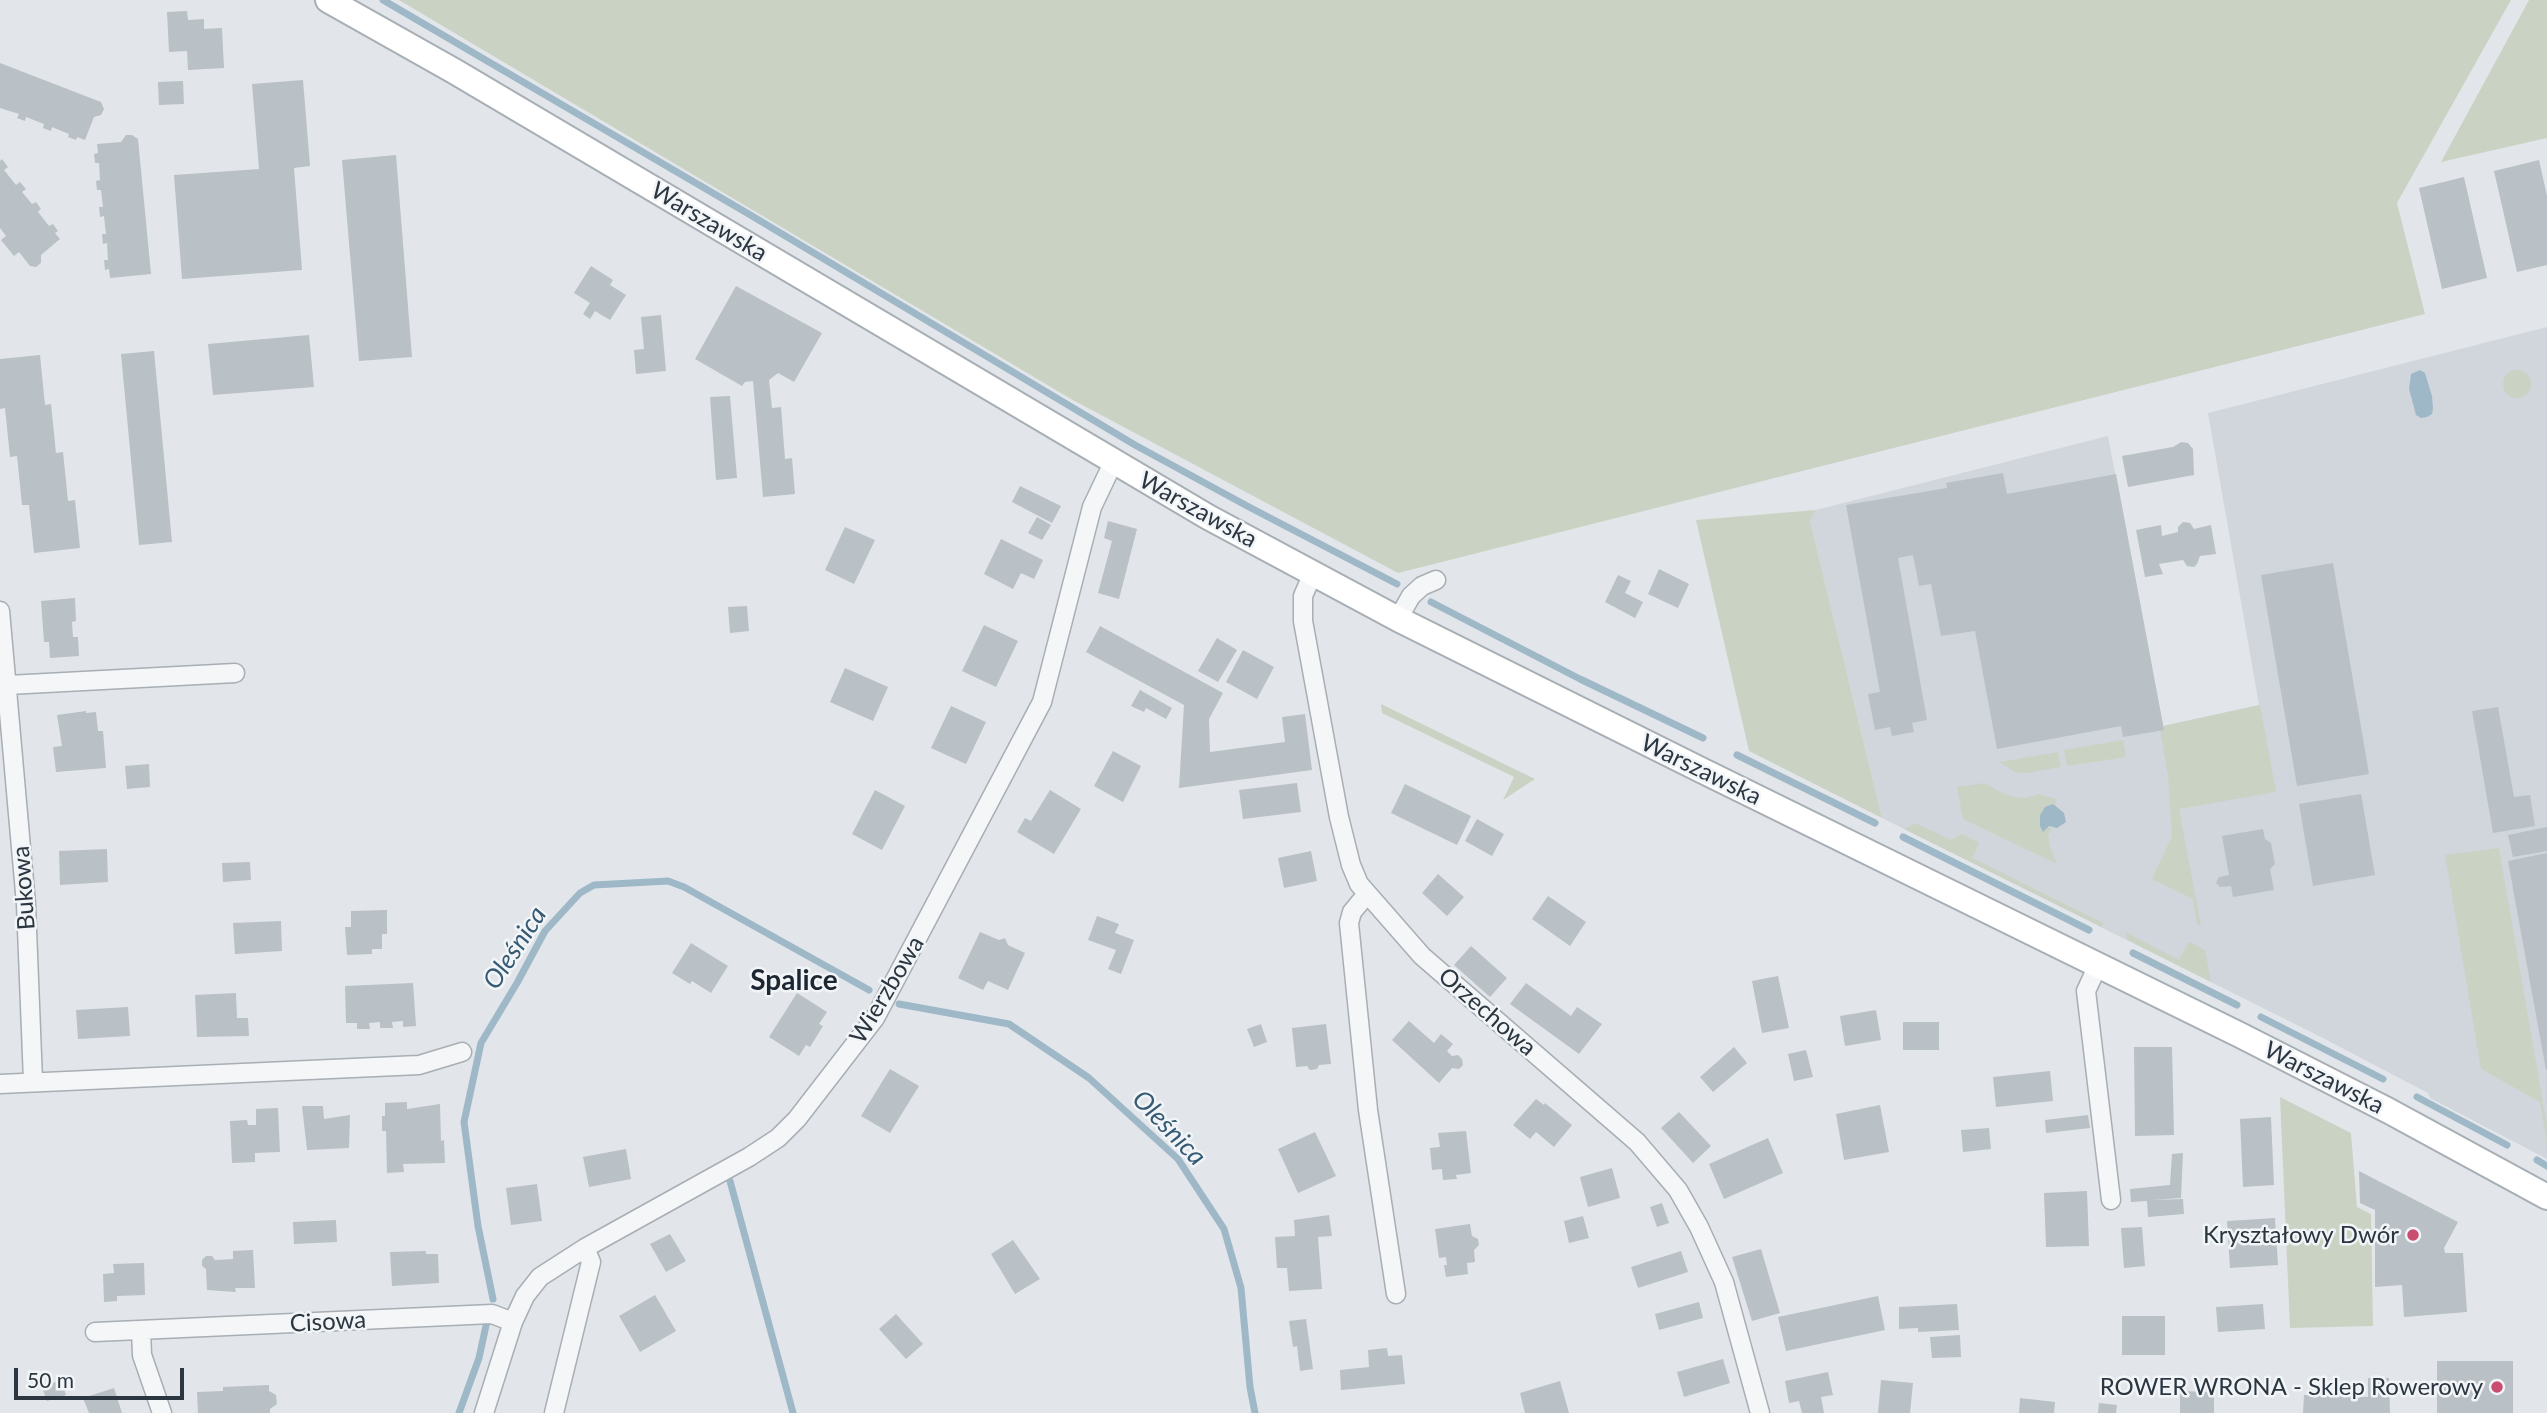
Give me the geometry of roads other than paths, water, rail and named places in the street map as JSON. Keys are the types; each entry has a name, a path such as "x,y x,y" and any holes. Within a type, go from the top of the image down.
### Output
{"main road":[{"name":"Warszawska","path":"328,0 466,78 1113,463 1398,619 2098,965 2376,1105 2547,1197"}],"street":[{"name":"Wierzbowa","path":"585,1248 749,1157 778,1138 797,1119 875,1018 1042,702 1093,506 1113,463"},
{"name":"Orzechowa","path":"1313,573 1303,596 1303,621 1341,825 1354,874 1367,894 1422,956 1637,1142 1665,1173 1695,1218 1724,1282 1760,1413"},
{"path":"1398,619 1410,596 1422,586 1436,580"},
{"name":"Bukowa","path":"0,611 26,904 33,1081"},
{"path":"8,685 235,673"},
{"path":"1367,894 1352,912 1349,923 1368,1110 1396,1293"},
{"path":"2098,965 2086,991 2111,1200"},
{"path":"0,1084 419,1065 462,1052"},
{"path":"484,1413 513,1322 525,1296 540,1277 585,1248 591,1262 554,1413"},
{"name":"Cisowa","path":"95,1332 492,1314 513,1322"},
{"path":"141,1331 142,1355 162,1413"}],"water":[{"path":"2420,370 2425,373 2433,408 2432,414 2421,418 2416,415 2409,389 2411,374"},
{"path":"2053,804 2064,813 2066,822 2057,828 2049,826 2043,832 2040,815 2045,807"}],"waterway":[{"path":"383,0 1135,445 1397,584"},
{"path":"1431,602 1580,679 1703,738"},
{"path":"1737,755 1875,823"},
{"path":"1903,837 2089,930"},
{"name":"Oleśnica","path":"493,1299 478,1226 464,1122 481,1043 545,931 580,893 594,885 668,881 684,887 869,990"},
{"path":"2133,953 2237,1005"},
{"name":"Oleśnica","path":"899,1004 1009,1024 1089,1078 1178,1159 1224,1229 1241,1288 1255,1413"},
{"path":"2261,1017 2383,1079"},
{"path":"2417,1097 2507,1145"},
{"path":"2537,1160 2547,1166"},
{"name":"Oleśnica","path":"730,1181 793,1413"},
{"name":"Oleśnica","path":"459,1413 479,1358 487,1321"}],"place":[{"name":"Kryształowy Dwór","path":"2413,1235"},
{"name":"ROWER WRONA - Sklep Rowerowy","path":"2497,1387"}],"district":[{"name":"Spalice","path":"794,981"}]}
